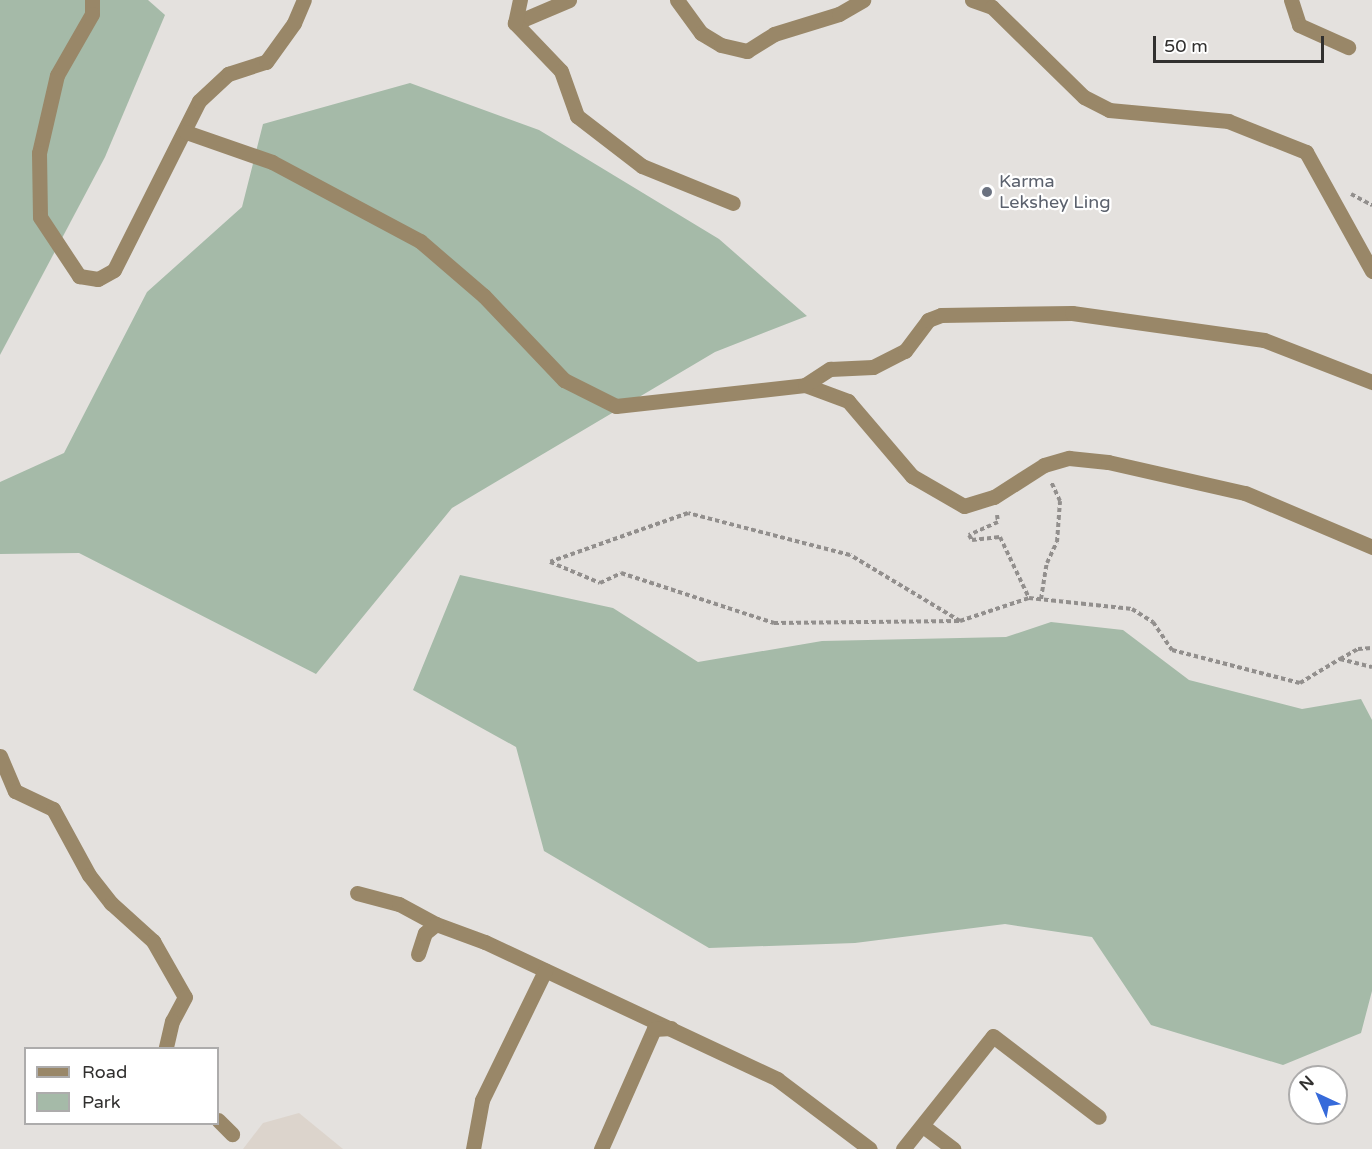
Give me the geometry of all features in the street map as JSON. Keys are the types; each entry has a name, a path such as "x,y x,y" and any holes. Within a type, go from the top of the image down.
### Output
{"street":[{"path":"92,0 92,14 57,75 39,153 40,217 79,276 98,279 114,270 186,132 199,101 228,74 266,62 294,23 304,0"},
{"path":"515,23 520,0"},
{"path":"515,23 569,0"},
{"path":"676,0 701,33 721,45 747,51 774,34 839,14 863,0"},
{"path":"972,0 992,7 1084,98 1109,110 1228,121 1306,152 1372,270"},
{"path":"1291,0 1299,25 1348,47"},
{"path":"515,23 561,71 577,116 642,166 733,203"},
{"path":"186,132 272,162 420,241 484,296 564,380 616,405 806,385 848,401 912,476 964,506 994,496 1044,465 1069,458 1108,462 1245,493 1372,547"},
{"path":"806,385 830,369 873,367 905,351 928,320 941,315 1072,313 1264,340 1372,382"},
{"path":"0,756 15,791 53,809 89,875 111,903 153,941 185,997 172,1021 166,1047"},
{"path":"357,893 399,904 436,924 545,971 614,1006 675,1028 777,1079 870,1149"},
{"path":"418,954 426,933 436,924"},
{"path":"473,1149 482,1100 545,971"},
{"path":"601,1149 654,1029 675,1028"},
{"path":"903,1149 924,1126 993,1036 1100,1117"},
{"path":"219,1121 232,1134"},
{"path":"924,1126 953,1149"}],"path":[{"path":"1041,600 1047,563 1057,542 1060,501 1044,465"},
{"path":"994,496 998,522 969,535 972,540 1000,537 1029,598"},
{"path":"960,621 850,555 688,513 550,562 600,583 621,573 774,623 960,621 1029,598 1132,609 1153,622 1172,650 1300,683 1358,649 1372,648"},
{"path":"1340,659 1372,667"}],"shaded area":[{"path":"299,1113 343,1149 243,1149 263,1123"}],"green space":[{"path":"0,0 148,0 165,15 105,157 0,355"},
{"path":"410,83 539,130 719,239 807,316 715,352 452,508 316,674 79,553 0,554 0,482 64,453 147,292 242,207 263,124"},
{"path":"460,575 613,608 698,662 822,641 1006,637 1051,622 1123,630 1189,680 1302,709 1361,699 1372,720 1372,991 1361,1033 1283,1065 1151,1025 1092,937 1005,924 855,943 709,948 544,851 516,747 413,690"}],"place":[{"name":"Karma Lekshey Ling","path":"987,192"}]}
